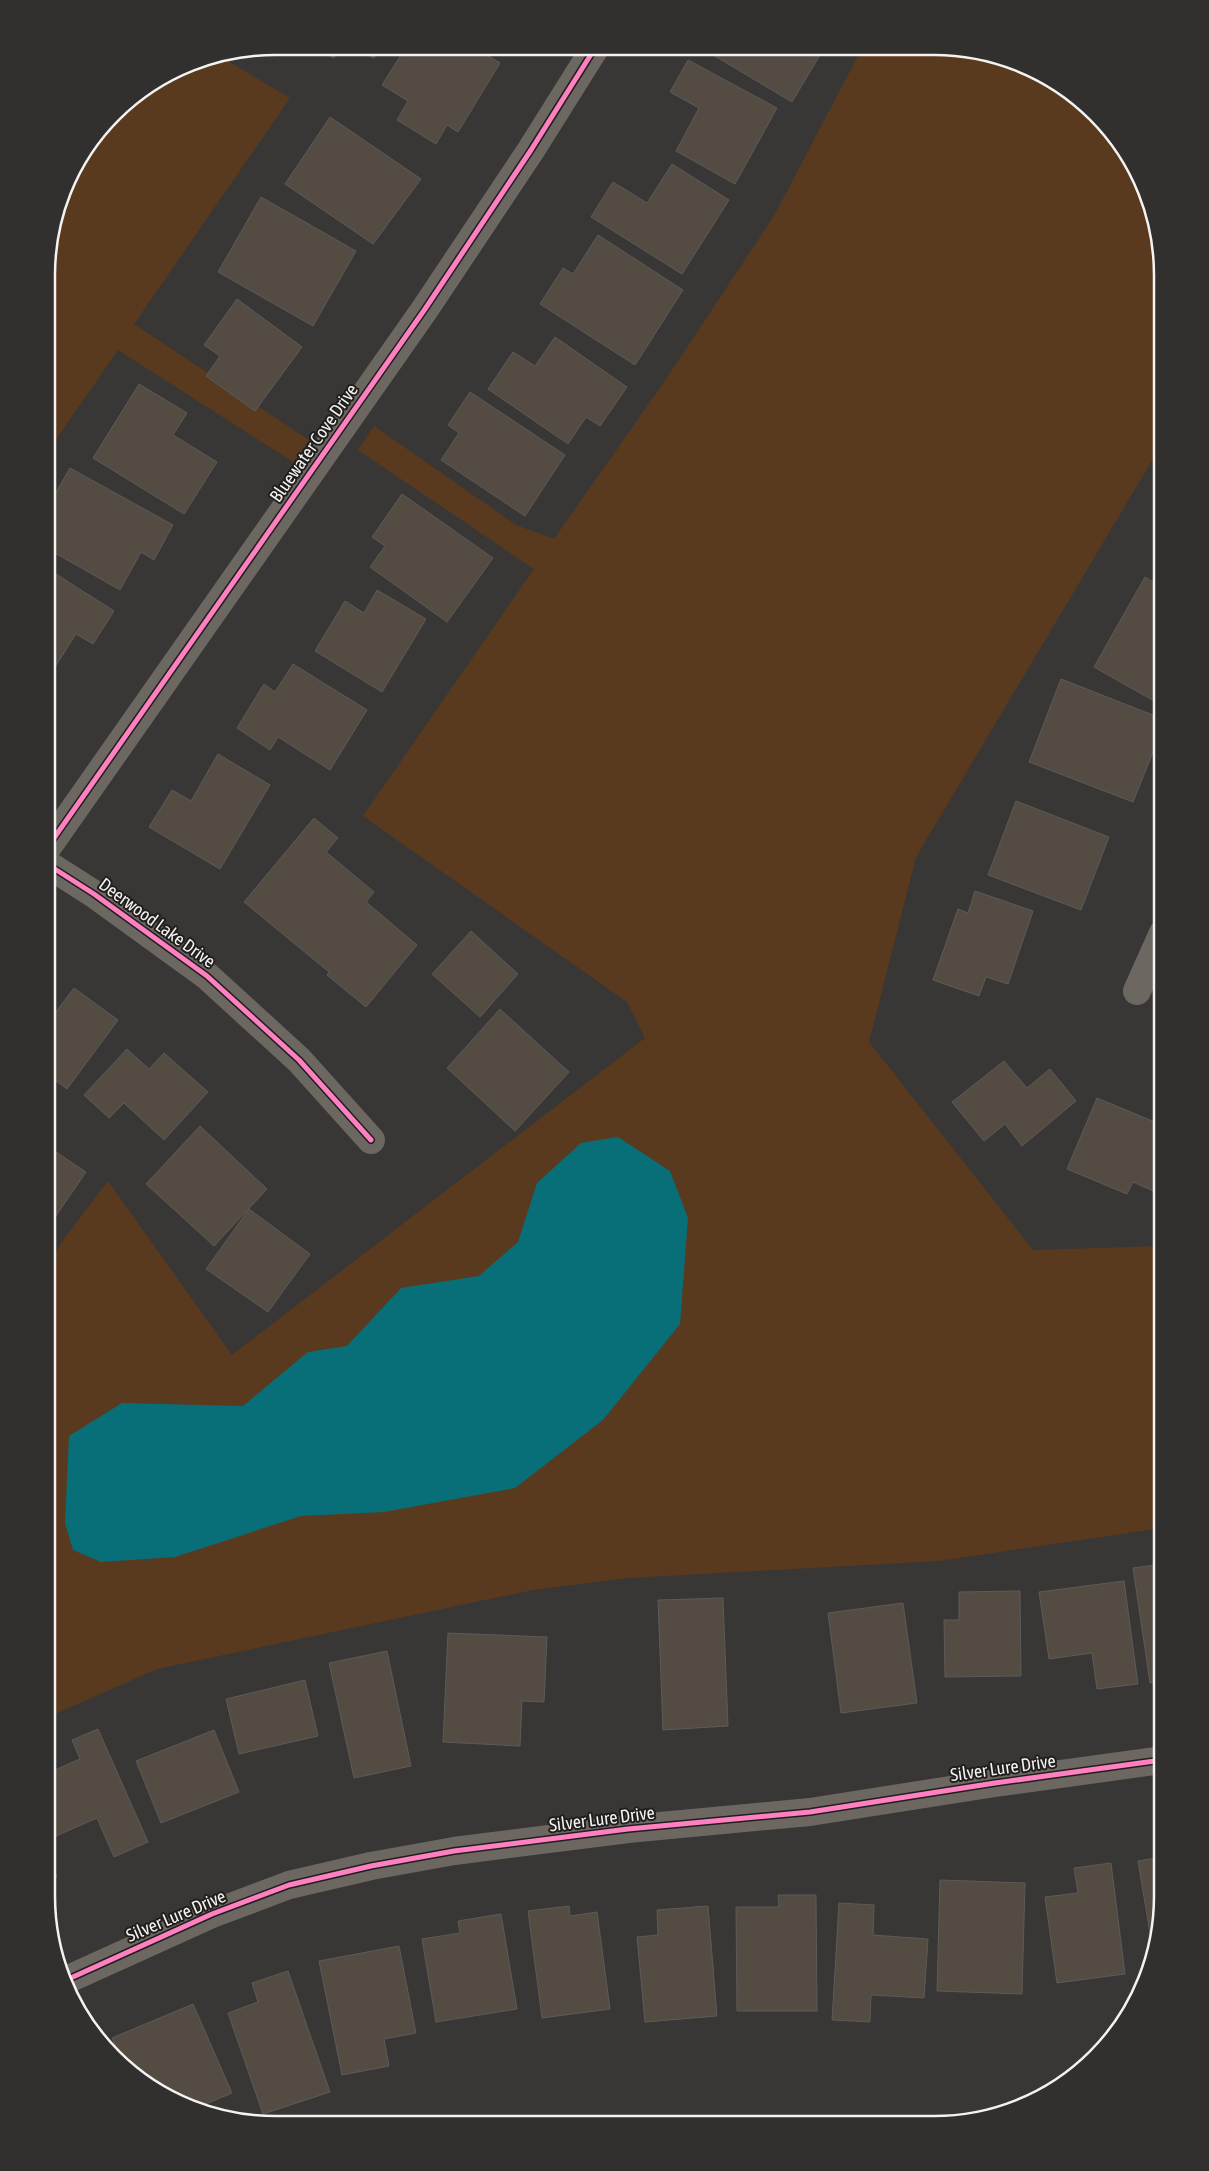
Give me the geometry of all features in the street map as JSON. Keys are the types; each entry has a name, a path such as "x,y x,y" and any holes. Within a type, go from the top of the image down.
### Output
{"street":[{"name":"Bluewater Cove Drive","path":"55,838 425,309 531,150 591,55"},
{"name":"Deerwood Lake Drive","path":"55,869 94,894 207,976 299,1060 371,1140"},
{"path":"1137,991 1154,952"},
{"name":"Silver Lure Drive","path":"71,1978 221,1910 289,1885 370,1866 454,1851 628,1829 810,1812 995,1783 1154,1761"}],"shaded area":[{"path":"858,55 949,55 991,62 1005,67 1044,84 1068,100 1090,119 1109,141 1125,165 1147,218 1154,260 1154,457 916,857 869,1042 1033,1250 1154,1246 1154,1529 939,1561 628,1578 533,1590 157,1669 55,1714 55,1254 108,1181 232,1355 645,1038 627,1002 363,816 534,569 358,450 374,426 516,525 554,539 662,385 774,216"},
{"path":"226,60 290,98 134,324 309,440 293,462 118,350 55,441 55,260 62,218 72,191 84,165 100,141 119,119 141,100 165,84 191,72"}],"water":[{"path":"618,1137 670,1171 688,1218 680,1324 603,1420 515,1488 384,1512 301,1516 175,1557 101,1562 73,1550 65,1523 69,1436 122,1403 243,1406 308,1352 347,1346 401,1288 479,1276 518,1242 537,1183 581,1143"}],"building":[{"path":"401,55 487,55 500,63 458,132 447,125 436,144 397,120 408,101 382,85"},
{"path":"713,55 820,55 792,102"},
{"path":"688,60 777,108 735,184 676,151 699,108 670,92"},
{"path":"330,117 421,179 373,244 285,184"},
{"path":"672,164 729,200 682,274 591,217 613,182 647,203"},
{"path":"261,197 356,251 313,326 218,272"},
{"path":"598,235 683,290 635,365 540,304 563,268 573,274"},
{"path":"237,299 302,347 255,411 206,376 220,356 204,345"},
{"path":"555,337 627,387 600,426 586,417 568,444 488,389 513,352 535,366"},
{"path":"139,384 187,413 173,435 217,462 184,514 93,458"},
{"path":"470,392 565,455 525,516 441,460 459,433 448,425"},
{"path":"70,468 173,525 154,560 141,552 120,590 55,553 55,494"},
{"path":"402,494 493,558 447,622 370,567 385,546 372,537"},
{"path":"55,573 114,611 93,644 76,634 55,667"},
{"path":"1145,577 1154,582 1154,701 1094,667"},
{"path":"377,590 426,619 382,692 315,651 345,601 364,613"},
{"path":"293,664 367,710 330,770 278,737 270,750 237,728 264,684 275,692"},
{"path":"1061,679 1154,715 1154,750 1133,802 1029,762"},
{"path":"218,754 270,785 220,869 149,827 172,790 191,801"},
{"path":"1016,801 1109,837 1081,910 988,875"},
{"path":"314,818 338,838 326,852 374,892 366,902 417,945 366,1007 327,975 329,972 244,902"},
{"path":"975,891 1033,911 1008,984 986,977 979,996 933,980 958,909 968,913"},
{"path":"471,931 518,974 480,1017 432,974"},
{"path":"74,988 118,1020 67,1089 55,1080 55,1013"},
{"path":"500,1009 569,1072 515,1131 447,1068"},
{"path":"127,1049 149,1069 164,1053 208,1092 164,1140 124,1103 109,1118 84,1095"},
{"path":"1004,1061 1027,1088 1050,1069 1076,1101 1022,1146 1005,1124 984,1141 952,1102"},
{"path":"1097,1098 1154,1122 1154,1191 1133,1182 1127,1194 1067,1169"},
{"path":"200,1126 267,1189 214,1246 146,1184"},
{"path":"55,1151 86,1172 55,1217"},
{"path":"249,1209 310,1254 268,1312 206,1269"},
{"path":"1154,1565 1154,1682 1150,1683 1133,1568"},
{"path":"1124,1581 1138,1684 1097,1689 1092,1653 1049,1659 1039,1592"},
{"path":"1020,1591 1021,1676 945,1677 944,1620 959,1620 959,1592"},
{"path":"723,1598 728,1726 663,1730 658,1600"},
{"path":"903,1603 917,1703 841,1713 828,1613"},
{"path":"448,1633 547,1637 544,1702 522,1701 520,1746 443,1742"},
{"path":"387,1651 411,1766 354,1778 329,1663"},
{"path":"305,1680 318,1736 239,1754 226,1699"},
{"path":"98,1729 148,1842 114,1857 97,1818 56,1836 55,1770 80,1759 72,1740"},
{"path":"214,1730 239,1792 161,1823 136,1761"},
{"path":"1154,1858 1154,1911 1150,1936 1138,1861"},
{"path":"1111,1863 1125,1974 1057,1983 1045,1897 1078,1893 1074,1868"},
{"path":"940,1880 1025,1883 1022,1994 937,1991"},
{"path":"778,1895 816,1895 817,2011 737,2011 736,1907 779,1907"},
{"path":"839,1903 874,1905 873,1935 928,1939 924,1998 871,1995 870,2022 832,2020"},
{"path":"569,1906 570,1916 597,1912 610,2009 542,2018 528,1911"},
{"path":"708,1906 717,2016 645,2022 637,1937 658,1935 657,1910"},
{"path":"501,1914 517,2009 436,2022 422,1939 460,1933 458,1921"},
{"path":"399,1946 416,2033 384,2039 389,2066 342,2075 319,1961"},
{"path":"288,1971 330,2092 263,2114 228,2013 258,2002 252,1983"},
{"path":"193,2004 232,2093 205,2104 191,2099 165,2087 141,2071 119,2052 112,2038"}],"cycle path":[{"path":"55,837 425,309 531,150 591,55"},
{"path":"55,869 94,894 207,976 299,1060 371,1140"},
{"path":"71,1978 212,1914 289,1885 371,1866 454,1851 628,1829 810,1812 995,1783 1154,1761"}]}
